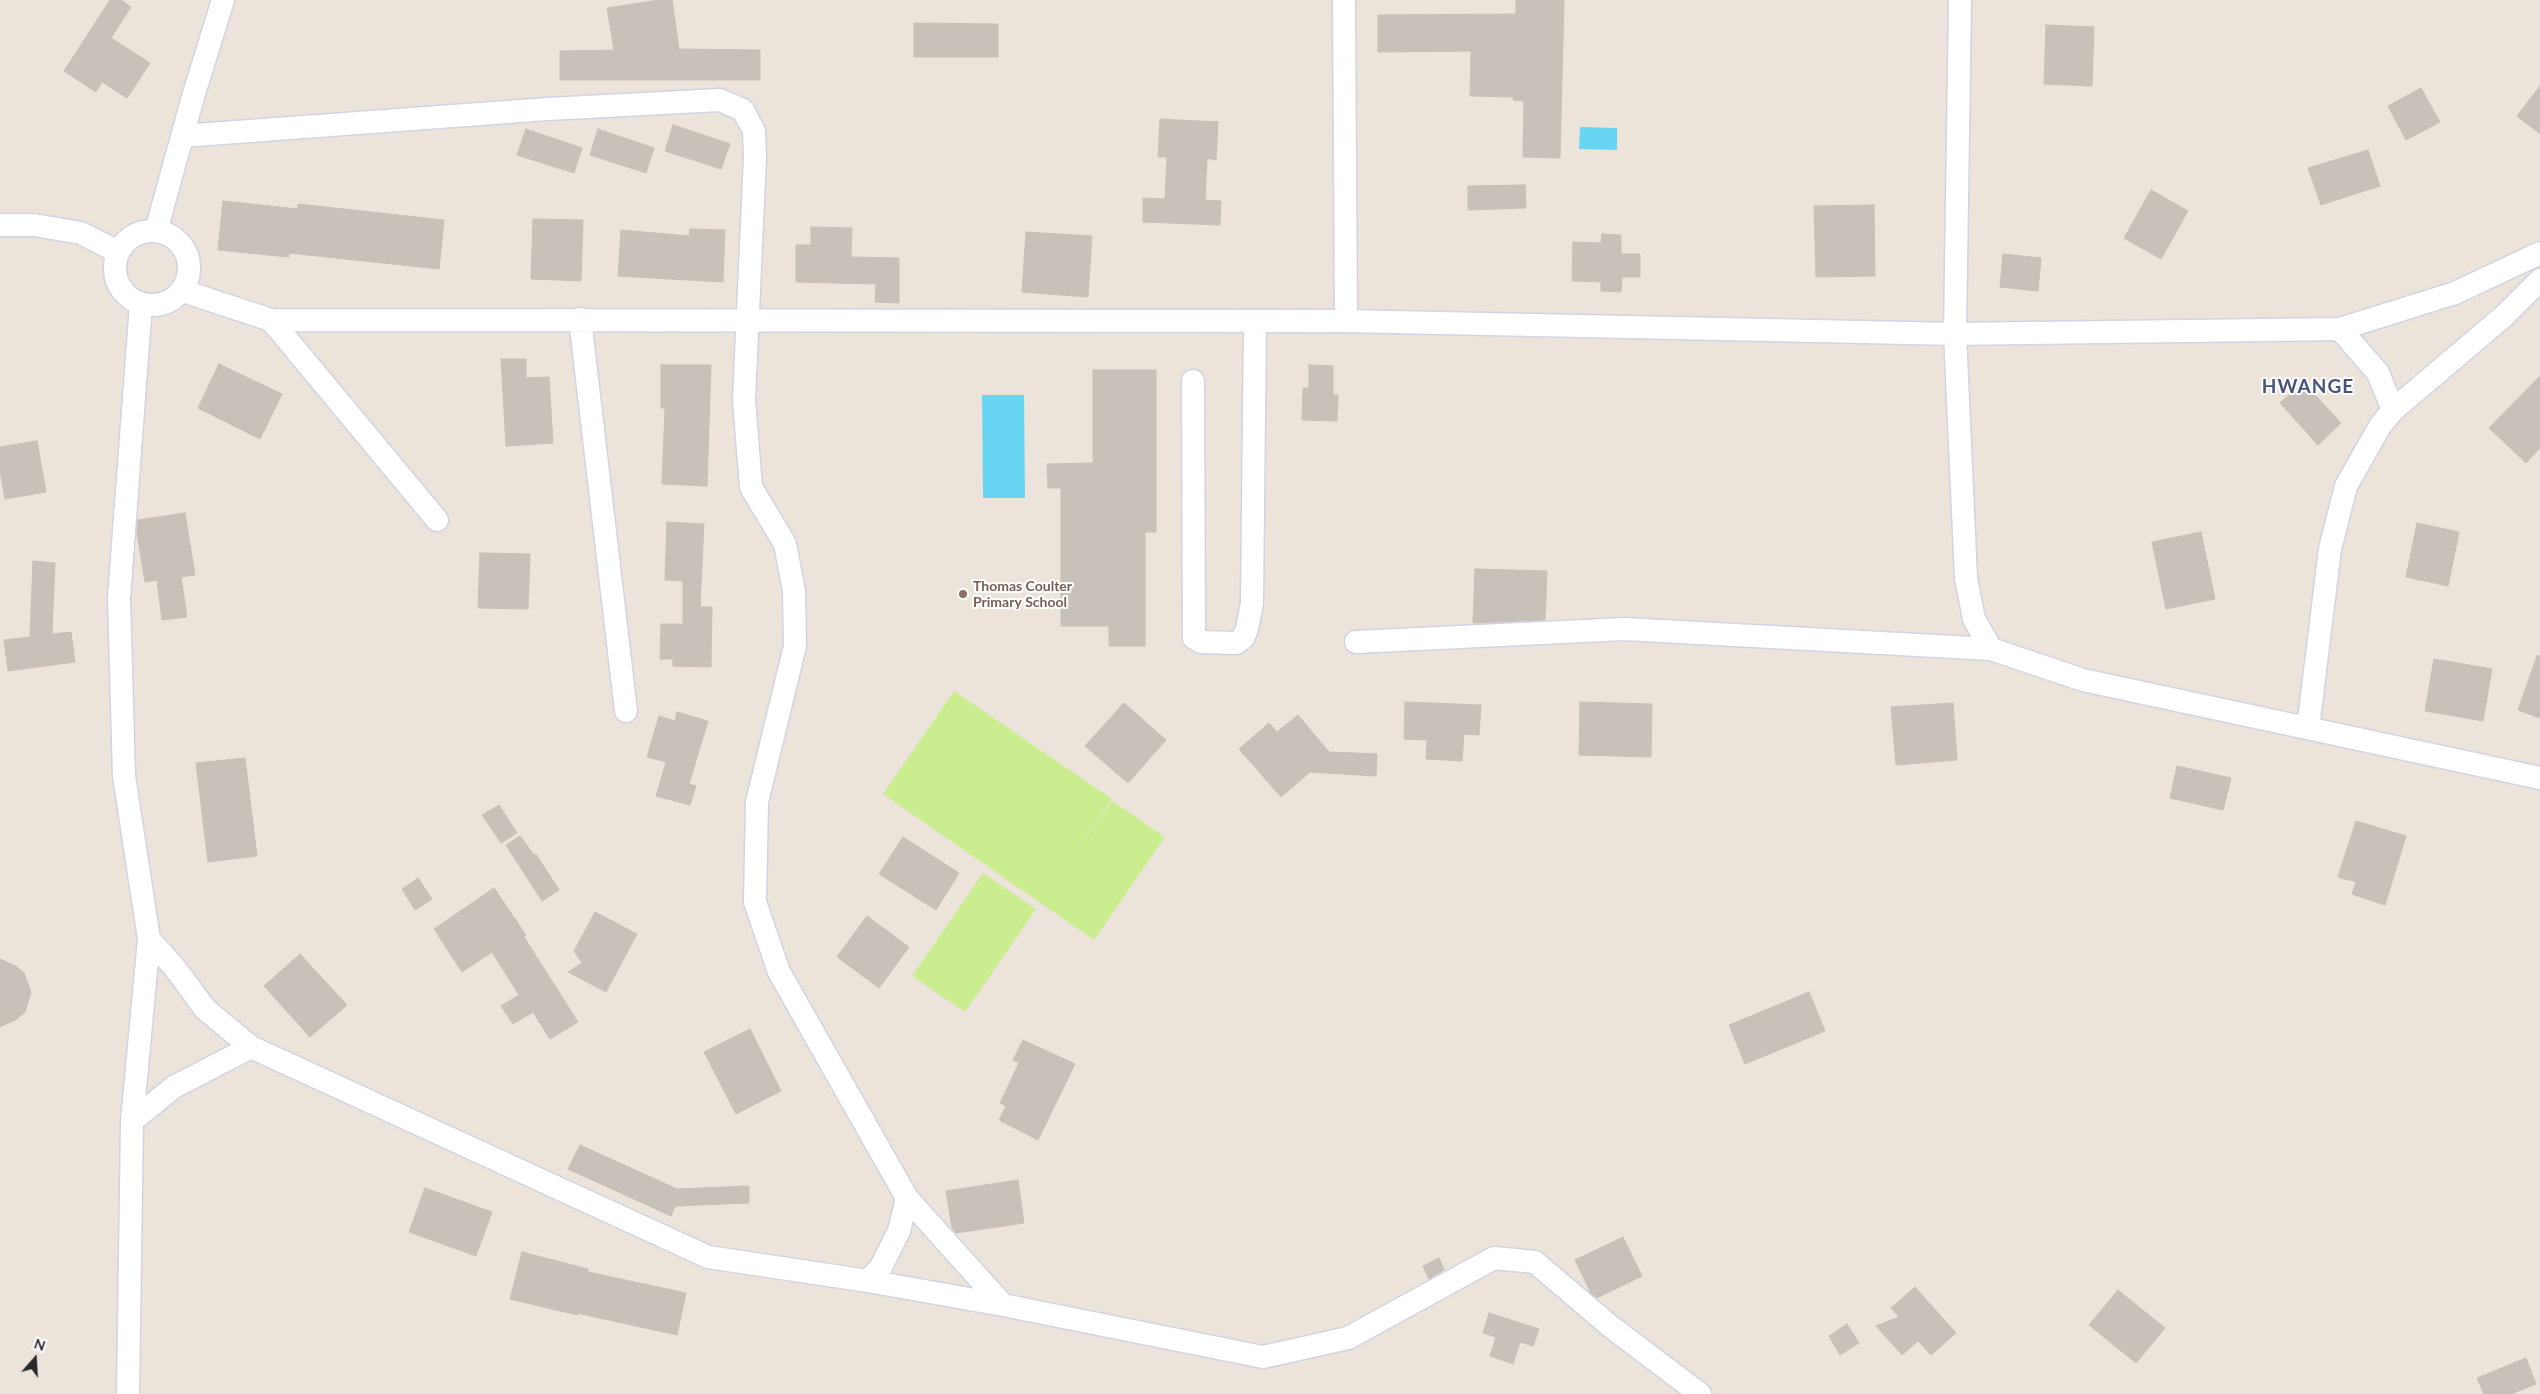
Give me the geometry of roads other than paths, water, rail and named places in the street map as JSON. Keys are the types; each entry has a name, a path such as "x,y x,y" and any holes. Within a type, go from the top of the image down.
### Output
{"street":[{"path":"156,231 223,0"},
{"path":"1344,0 1346,321"},
{"path":"1960,0 1955,334 1966,578 1974,619 1991,649"},
{"path":"182,136 548,109 720,100 743,110 754,131 755,157 744,400 751,487 785,544 794,591 795,646 757,802 755,902 779,972 907,1198 1003,1305"},
{"path":"0,225 34,225 81,233 118,252"},
{"path":"156,231 169,235 180,242 187,254 190,266 189,279 183,291 174,299 164,304 152,306 141,304 127,296 117,283 114,268 118,252 134,236 144,232 156,231"},
{"path":"183,291 271,320 1346,321 1955,334 2340,329 2455,293 2540,253"},
{"path":"2308,728 2330,549 2346,486 2380,426 2393,410 2504,316 2540,280"},
{"path":"128,1394 132,1121 148,939 124,776 119,598 141,304"},
{"path":"580,319 626,710"},
{"path":"271,320 436,520"},
{"path":"1193,381 1194,638 1201,642 1236,643 1243,638 1248,628 1252,603 1255,321"},
{"path":"2340,329 2357,346 2378,374 2393,410"},
{"path":"1356,642 1625,629 1991,649 2083,680 2540,778"},
{"path":"148,939 175,968 205,1010 251,1047 708,1257 868,1281 1003,1305 1263,1357 1348,1338 1494,1258 1535,1262 1610,1326 1700,1394"},
{"path":"132,1121 174,1087 251,1047"},
{"path":"868,1281 881,1267 899,1232 907,1198"}],"water":[{"path":"1580,127 1617,128 1617,150 1579,149"},
{"path":"982,395 1024,395 1025,498 983,498"}],"place":[{"name":"Thomas Coulter Primary School","path":"963,594"}],"district":[{"name":"HWANGE","path":"2308,387"}]}
